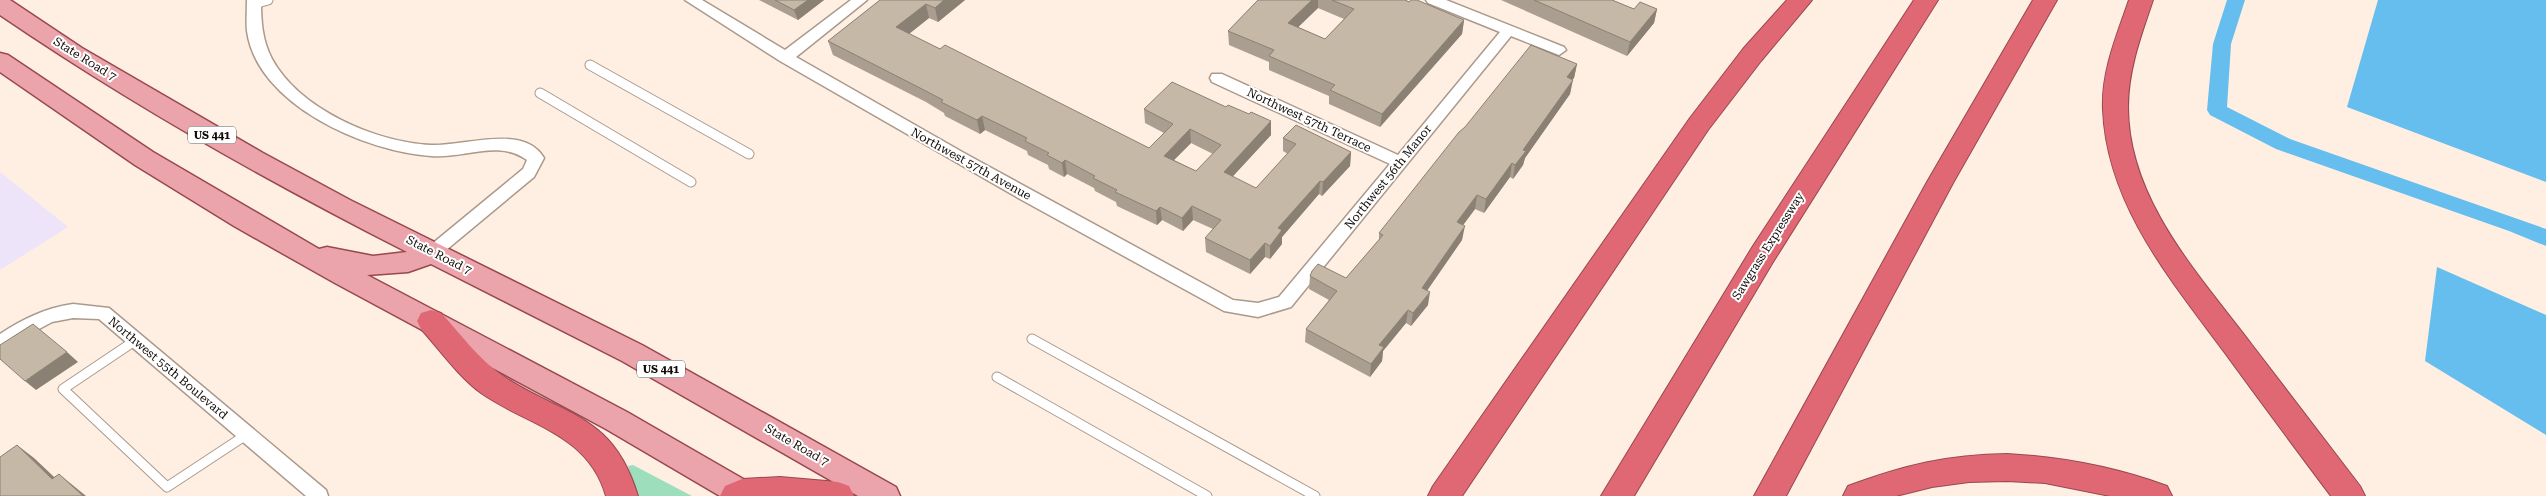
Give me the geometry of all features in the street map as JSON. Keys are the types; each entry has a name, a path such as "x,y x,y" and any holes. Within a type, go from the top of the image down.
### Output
{"highway":[{"path":"1444,496 1688,140 1742,68 1800,0"},
{"name":"Sawgrass Expressway","path":"1617,496 1763,254 1926,0"},
{"path":"1770,496 1936,190 2045,0"},
{"path":"2141,0 2123,53 2116,86 2116,106 2121,147 2136,192 2158,239 2173,262 2350,496"},
{"path":"432,321 491,383 593,442 613,467 622,496"},
{"path":"1859,496 1884,485 1921,475 1966,468 2002,466 2064,471 2110,481 2156,496"},
{"path":"741,495 780,492 838,496"}],"main road":[{"name":"State Road 7","path":"0,4 74,54 170,111 341,207 632,353 885,496"},
{"path":"0,61 102,132 199,192 303,252 617,420 741,495"},
{"path":"303,252 373,266 408,262 433,252"}],"street":[{"name":"Northwest 57th Avenue","path":"692,0 785,58 952,155 1230,306 1258,310"},
{"path":"785,58 860,0"},
{"path":"1434,0 1559,50"},
{"path":"259,1 251,20 263,58 291,94 334,123 383,144 432,151 494,145 518,147 536,158 529,173 433,252"},
{"name":"Northwest 56th Manor","path":"1258,310 1285,302 1508,31"},
{"name":"Northwest 57th Terrace","path":"1217,78 1400,162"},
{"name":"Northwest 55th Boulevard","path":"0,342 38,318 81,309 103,313 319,496"}],"lane":[{"path":"590,65 749,154"},
{"path":"540,93 691,182"},
{"path":"1032,339 1315,496"},
{"path":"136,340 63,389 166,487 246,434"},
{"path":"997,377 1207,496"}],"shaded area":[{"path":"0,172 68,227 0,270"}],"green space":[{"path":"633,465 692,496 637,496 628,466"}],"water":[{"path":"2378,0 2546,0 2546,182 2347,107"},
{"path":"2437,267 2546,315 2546,435 2425,361"}],"building":[{"path":"775,0 808,0 794,10"},
{"path":"880,0 944,0 935,8 926,4 896,27 940,49 945,45 1149,148 1173,124 1144,109 1172,82 1226,107 1228,105 1249,114 1251,112 1271,121 1224,172 1256,188 1296,144 1283,138 1296,125 1351,152 1323,182 1320,181 1278,228 1282,230 1270,246 1265,243 1250,260 1205,238 1221,220 1192,206 1182,218 1160,207 1156,211 1115,192 1117,190 1093,178 1095,176 1065,160 1062,163 1047,155 1049,153 1025,141 1027,138 982,116 977,120 941,102 943,100 828,41","holes":["1190,129 1221,145 1196,171 1164,156"]},
{"path":"1258,0 1312,0 1288,23 1325,39 1354,9 1332,0 1405,0 1409,2 1417,0 1464,20 1382,114 1330,90 1335,85 1269,56 1274,50 1228,31"},
{"path":"1534,0 1612,0 1634,9 1640,2 1657,9 1630,42"},
{"path":"1531,45 1577,64 1567,77 1573,80 1523,150 1526,151 1515,165 1512,163 1486,199 1477,195 1457,222 1465,226 1422,288 1430,292 1413,313 1408,310 1379,345 1384,347 1371,364 1306,329 1337,291 1310,276 1312,271 1318,264 1346,278 1383,235 1379,233 1459,132"},
{"path":"33,324 67,352 25,381 0,359 0,345"},
{"path":"17,445 52,479 59,474 83,496 0,496 0,457"}],"waterway":[{"path":"2236,0 2222,44 2217,110 2283,144 2516,225 2546,238"}]}
